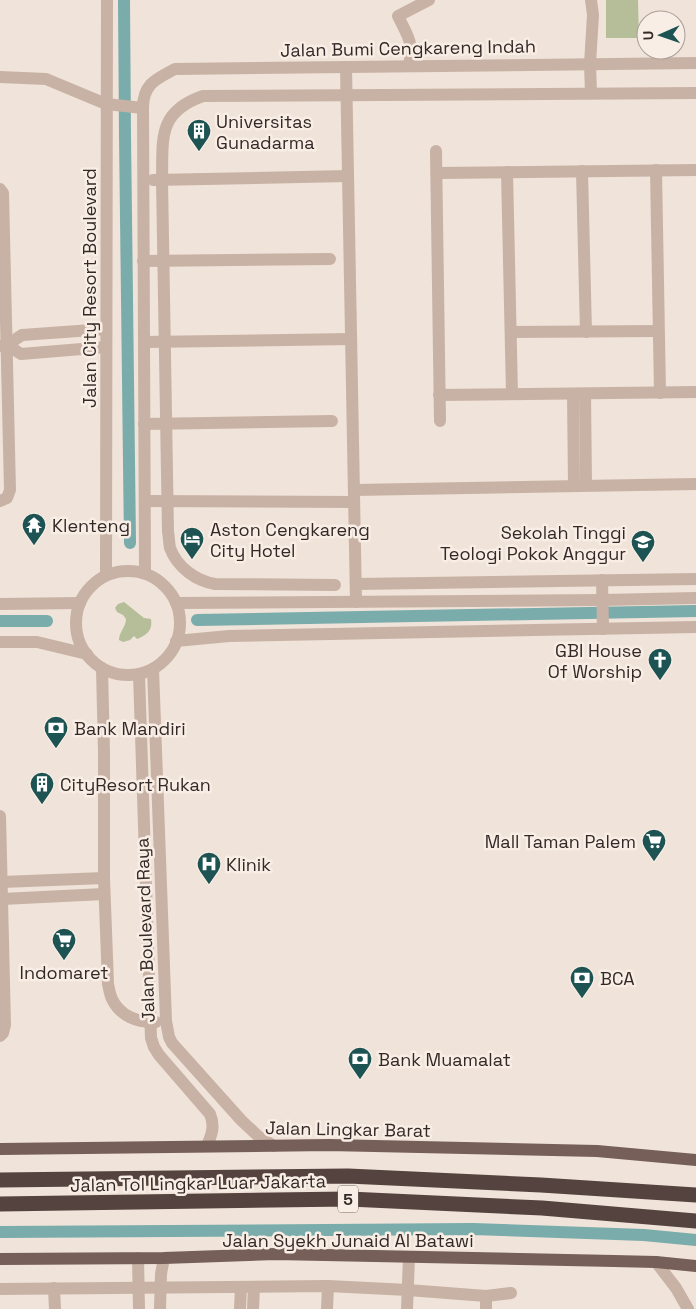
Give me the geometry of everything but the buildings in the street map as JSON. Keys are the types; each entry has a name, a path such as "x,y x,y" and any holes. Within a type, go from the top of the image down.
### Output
{"highway":[{"name":"Jalan Tol Lingkar Luar Jakarta","path":"0,1180 348,1176 541,1185 696,1195"},
{"name":"Jalan Tol Lingkar Luar Jakarta","path":"0,1204 349,1199 542,1208 696,1221"}],"main road":[{"name":"Jalan Lingkar Barat","path":"0,1149 329,1146 597,1151 696,1160"},
{"name":"Jalan Syekh Junaid Al Batawi","path":"0,1259 164,1258 275,1254 656,1262 696,1266"}],"street":[{"name":"Jalan City Resort Boulevard","path":"106,575 106,329 111,105 107,0"},
{"path":"409,66 411,44 398,16 429,0"},
{"path":"591,0 593,15 590,64 591,93"},
{"name":"Jalan Bumi Cengkareng Indah","path":"137,108 146,90 152,83 175,69 696,63"},
{"path":"346,67 356,602"},
{"path":"0,77 46,79 111,105 137,108 143,180 145,573"},
{"path":"335,585 206,583 187,571 176,559 170,547 162,180 163,134 168,121 189,100 203,96 696,93"},
{"path":"436,152 440,421"},
{"path":"656,170 660,393"},
{"path":"437,173 696,170"},
{"path":"582,171 586,332"},
{"path":"507,172 512,394"},
{"path":"143,180 348,176"},
{"path":"0,189 3,193 3,346 10,490 7,498 0,501"},
{"path":"144,261 330,258"},
{"path":"3,346 22,335 106,329"},
{"path":"511,332 658,331"},
{"path":"144,342 351,339"},
{"path":"3,346 21,354 106,347"},
{"path":"439,395 696,392"},
{"path":"579,394 580,485"},
{"path":"144,424 332,421"},
{"path":"145,501 354,496 580,485 696,484"},
{"path":"131,570 145,573 163,584 176,603 179,616 176,641 167,658 153,669 139,674 119,674 102,668 86,654 76,629 76,616 86,592 95,582 106,575 118,571 131,570"},
{"path":"356,584 696,579"},
{"path":"602,580 603,625"},
{"path":"469,582 470,601"},
{"path":"176,603 470,601 603,603 696,598"},
{"path":"0,604 80,603"},
{"path":"176,641 229,636 603,625 696,627"},
{"path":"0,642 37,642 86,654"},
{"path":"102,668 104,894 108,984 111,998 119,1010 133,1019 149,1022 166,1021"},
{"name":"Jalan Boulevard Raya","path":"153,669 162,931 166,1021 169,1037 241,1120 258,1136 274,1146"},
{"name":"Jalan Boulevard Raya","path":"139,674 150,1038 159,1055 210,1114 213,1127 207,1146"},
{"path":"0,816 4,1025 3,1033 0,1036"},
{"path":"2,882 104,878"},
{"path":"2,899 104,894"},
{"path":"146,904 161,903"},
{"path":"147,931 162,931"},
{"path":"407,1309 410,1256"},
{"path":"138,1258 139,1309"},
{"path":"160,1309 160,1288 164,1258"},
{"path":"656,1262 676,1288 688,1309"},
{"path":"327,1309 328,1286"},
{"path":"0,1289 328,1286 408,1290 486,1303 511,1293"},
{"path":"240,1309 247,1287"},
{"path":"247,1287 253,1309"},
{"path":"54,1288 55,1309"}],"green space":[{"path":"606,0 638,0 636,38 606,38"},
{"path":"124,602 144,618 151,619 151,623 150,629 144,636 137,639 134,636 130,640 123,642 119,640 119,637 126,619 115,608 118,604"}],"waterway":[{"path":"124,0 130,543"},
{"path":"197,620 696,611"},
{"path":"0,621 47,621"},
{"path":"0,1232 473,1229 644,1235 696,1240"}],"place":[{"name":"Universitas Gunadarma","path":"199,152"},
{"name":"Klenteng","path":"34,546"},
{"name":"Aston Cengkareng City Hotel","path":"192,560"},
{"name":"Sekolah Tinggi Teologi Pokok Anggur","path":"643,563"},
{"name":"GBI House Of Worship","path":"660,681"},
{"name":"Bank Mandiri","path":"56,749"},
{"name":"CityResort Rukan","path":"42,805"},
{"name":"Mall Taman Palem","path":"654,862"},
{"name":"Klinik","path":"209,885"},
{"name":"Indomaret","path":"64,961"},
{"name":"BCA","path":"582,999"},
{"name":"Bank Muamalat","path":"360,1080"}]}
